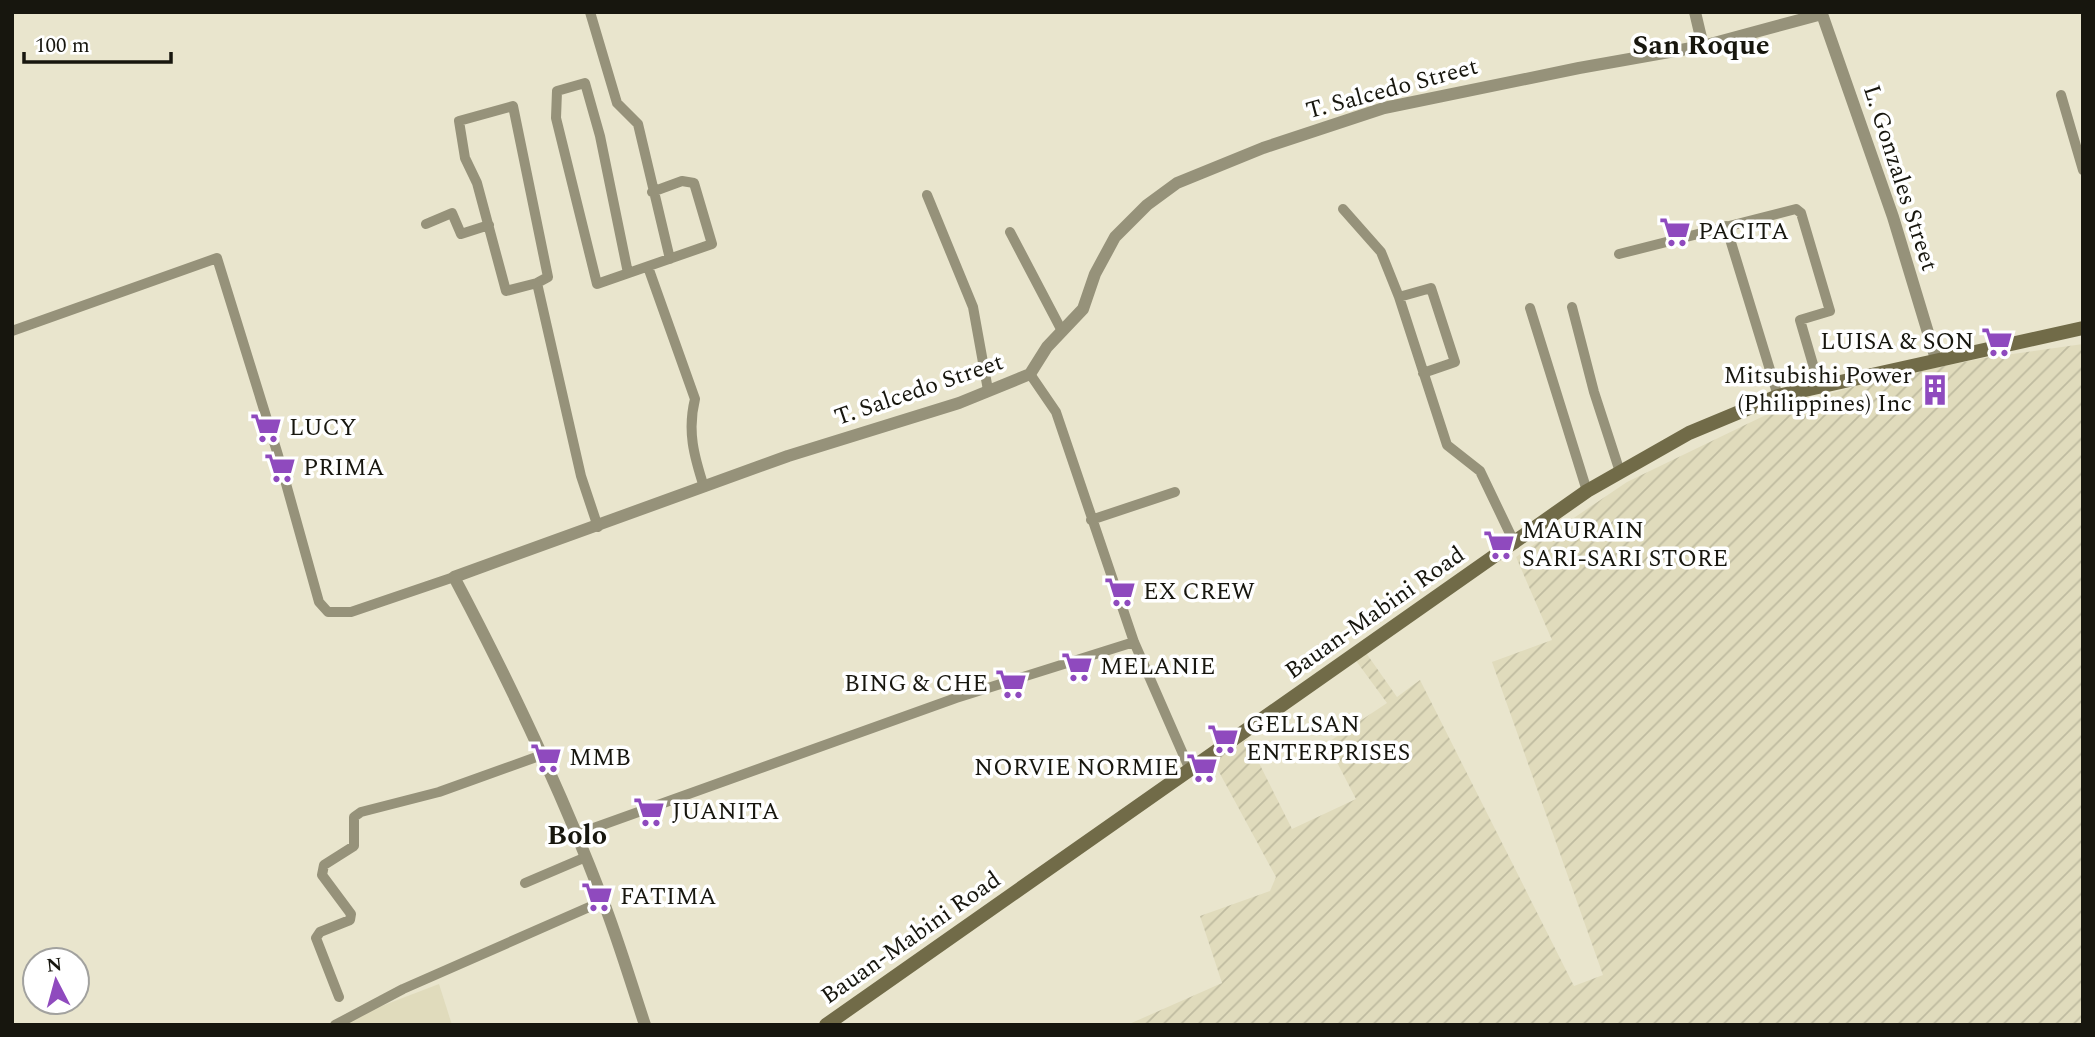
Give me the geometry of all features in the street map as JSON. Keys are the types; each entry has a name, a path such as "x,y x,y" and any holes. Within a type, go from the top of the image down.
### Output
{"main road":[{"name":"Bauan-Mabini Road","path":"826,1025 1587,491 1689,433 1778,396 1819,385 2083,328"}],"street":[{"path":"590,12 617,103 638,124 670,259"},
{"path":"1695,12 1703,46"},
{"name":"T. Salcedo Street","path":"12,331 217,258 278,455 319,602 328,612 351,612 598,527 789,456 959,403 1030,374 1062,331 1083,309 1095,274 1115,237 1147,205 1177,183 1263,148 1384,108 1703,46 1822,13"},
{"name":"L. Gonzales Street","path":"1822,13 1893,217 1936,359"},
{"path":"628,273 595,117 583,82 557,91 556,118 597,284 712,244 694,183 682,181 652,192"},
{"path":"2061,95 2083,170"},
{"path":"513,106 548,277 537,283 506,291 477,183 465,158 459,121 513,106"},
{"path":"927,195 972,307 988,390"},
{"path":"1343,209 1381,252 1399,296 1447,445 1480,471 1515,544"},
{"path":"1619,254 1791,209 1801,213 1830,311 1800,320 1819,385"},
{"path":"426,224 452,213 461,234 489,225"},
{"path":"1726,226 1778,396"},
{"path":"1010,232 1062,331"},
{"path":"649,267 695,399 690,421 692,448 704,487"},
{"path":"537,283 581,476 598,527"},
{"path":"1399,296 1431,288 1455,362 1423,373"},
{"path":"1572,307 1594,392 1620,472"},
{"path":"1530,308 1587,491"},
{"path":"1030,374 1056,412 1134,642 1191,770"},
{"path":"1091,520 1174,492"},
{"path":"454,578 542,755 577,834 645,1025"},
{"path":"577,834 956,698 1134,642"},
{"path":"339,997 316,938 320,932 350,920 351,915 323,875 324,865 354,846 354,817 361,812 439,792 542,755"},
{"path":"525,883 586,857"},
{"path":"335,1025 426,978 603,901"}],"shaded area":[{"path":"2083,344 2083,1025 1127,1025 1222,983 1200,916 1270,891 1276,877 1212,759 1247,739 1292,829 1356,799 1327,743 1387,703 1354,658 1364,650 1397,697 1420,680 1574,986 1603,975 1492,662 1552,640 1516,557 1627,482 1774,411 1875,380 1984,358"},
{"path":"439,984 452,1025 332,1025"}],"place":[{"name":"PACITA","path":"1675,232"},
{"name":"LUISA & SON","path":"1997,342"},
{"name":"Mitsubishi Power (Philippines) Inc","path":"1935,390"},
{"name":"LUCY","path":"266,428"},
{"name":"PRIMA","path":"280,468"},
{"name":"MAURAIN SARI-SARI STORE","path":"1499,545"},
{"name":"EX CREW","path":"1120,592"},
{"name":"MELANIE","path":"1077,667"},
{"name":"BING & CHE","path":"1011,684"},
{"name":"GELLSAN ENTERPRISES","path":"1223,739"},
{"name":"MMB","path":"546,758"},
{"name":"NORVIE NORMIE","path":"1202,768"},
{"name":"JUANITA","path":"649,812"},
{"name":"FATIMA","path":"597,897"}],"district":[{"name":"San Roque","path":"1701,45"},
{"name":"Bolo","path":"577,835"}]}
